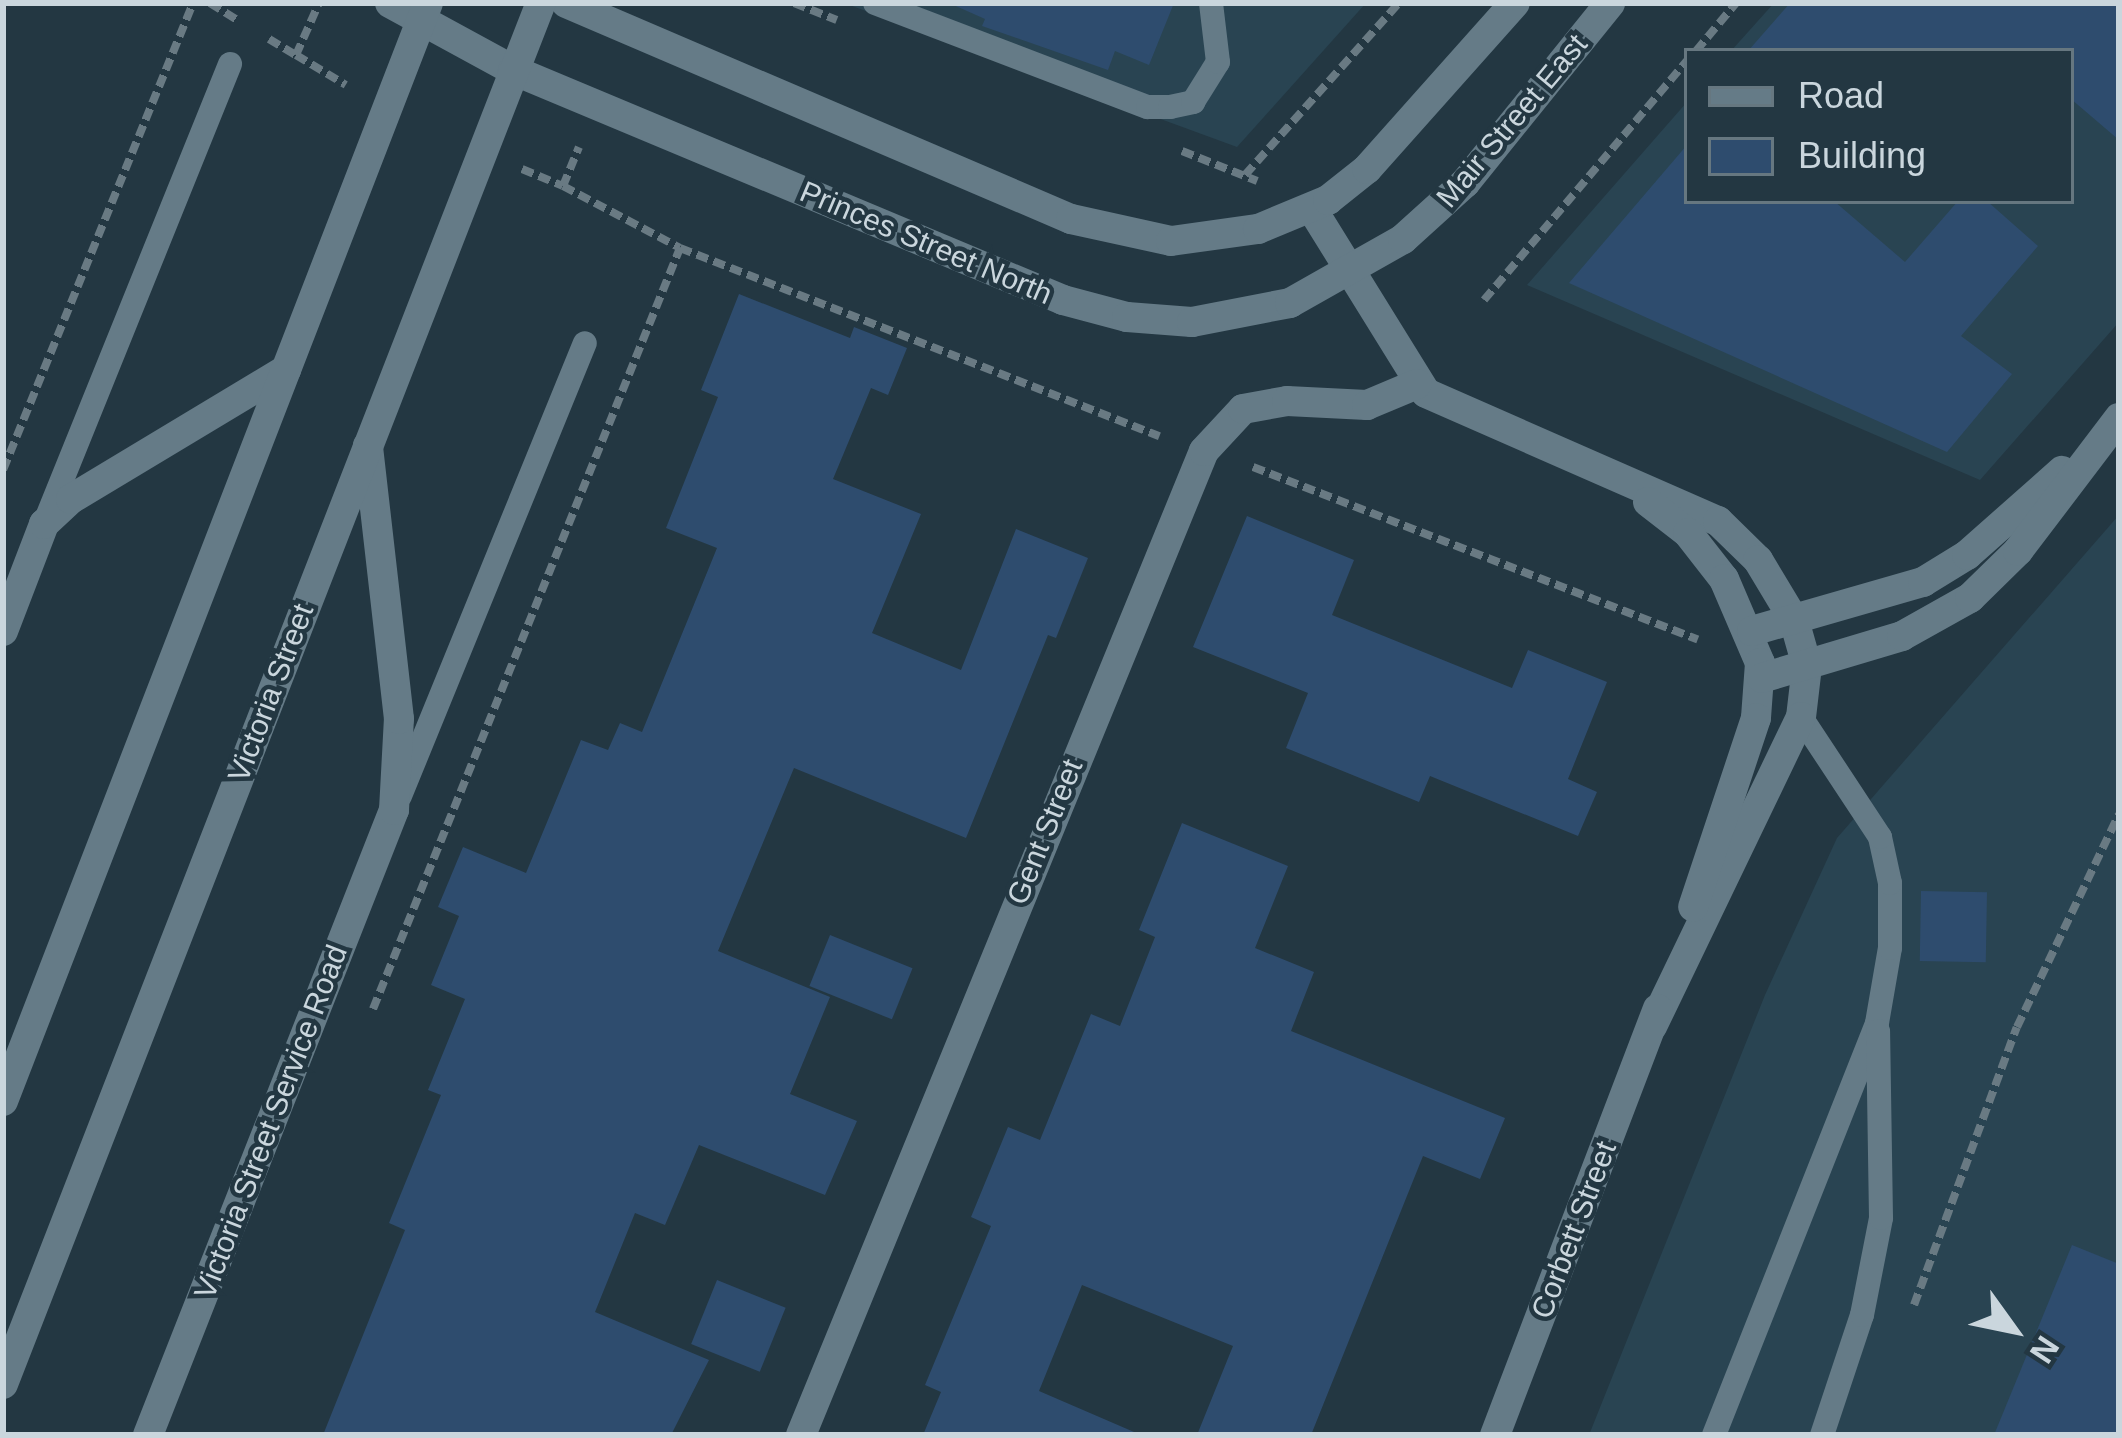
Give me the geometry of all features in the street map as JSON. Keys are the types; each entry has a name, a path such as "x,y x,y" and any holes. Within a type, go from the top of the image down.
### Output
{"street":[{"name":"Princes Street North","path":"390,3 425,12 514,70 1096,312 1216,320 1290,304 1350,274"},
{"name":"Victoria Street","path":"3,1384 542,3"},
{"path":"566,3 1110,233 1198,239 1312,209 1367,169 1515,3"},
{"name":"Mair Street East","path":"1350,274 1465,183 1610,3"},
{"path":"3,1101 425,12"},
{"path":"1312,209 1417,384 1469,418 1731,530 1794,620"},
{"path":"3,631 44,524 116,466 245,400 286,370"},
{"name":"Gent Street","path":"801,1435 1204,451 1243,409 1286,401 1367,405 1417,384"},
{"path":"1621,483 1688,533 1735,597 1752,631 1904,591 1940,573 2029,502 2119,413"},
{"path":"1762,678 1902,636 1970,598 2030,537 2119,413"},
{"name":"Victoria Street Service Road","path":"148,1435 394,810 399,719 368,445"},
{"name":"Corbett Street","path":"1652,1026 1801,717 1807,666 1794,620"},
{"name":"Corbett Street","path":"1495,1435 1652,1026 1756,718 1762,678 1752,631"}],"lane":[{"path":"875,3 1148,106 1170,107 1192,102 1218,62 1210,3"},
{"path":"44,524 230,64"},
{"name":"Victoria Street Service Road","path":"394,810 585,343"},
{"path":"1801,717 1886,852 1892,928 1877,1023 1881,1218 1862,1315 1822,1435"},
{"path":"1714,1435 1877,1023"}],"path":[{"path":"3,470 193,3"},
{"path":"210,3 244,24"},
{"path":"262,34 296,56 319,3"},
{"path":"1245,175 1399,3"},
{"path":"1698,48 1736,3"},
{"path":"1484,300 1684,65"},
{"path":"563,186 680,248 1707,644 1710,622 1735,597"},
{"path":"369,1017 680,248"},
{"path":"1911,1311 2017,1028 2119,814"}],"shaded area":[{"path":"844,3 1366,3 1237,147"},
{"path":"1774,3 2119,3 2119,322 1980,480 1527,285 1684,105 1684,204 2074,204 2074,48 1734,48"},
{"path":"2119,515 2119,1435 1589,1435 1765,995 1837,838"}],"building":[{"path":"949,3 1174,3 1149,65 1115,51 1108,70 982,26 985,19"},
{"path":"1790,3 2119,3 2119,140 2074,102 2074,48 1751,48"},
{"path":"1684,149 1684,204 1837,204 1905,262 1955,204 1990,204 2038,246 1961,336 2012,374 1947,452 1569,283"},
{"path":"739,294 850,338 854,327 907,348 888,395 871,388 833,479 921,514 872,633 961,670 1016,529 1088,558 1056,638 1048,635 966,838 794,768 718,951 830,997 790,1094 857,1121 825,1195 699,1145 665,1225 635,1213 595,1312 709,1360 671,1435 323,1435 405,1230 389,1223 441,1095 428,1090 465,999 431,985 459,916 438,907 463,847 526,873 581,740 608,750 620,723 642,732 717,548 666,528 718,397 701,390"},
{"path":"1247,516 1354,560 1332,615 1512,688 1528,650 1607,682 1568,779 1597,792 1578,836 1430,776 1419,802 1286,748 1308,693 1193,647"},
{"path":"1182,823 1288,866 1255,948 1314,972 1291,1031 1505,1118 1480,1179 1423,1156 1311,1435 1197,1435 1233,1346 1082,1285 1039,1391 1141,1435 923,1435 941,1392 925,1385 991,1226 971,1217 1008,1127 1040,1140 1091,1014 1120,1026 1155,937 1139,930"},
{"path":"1921,891 1987,892 1986,962 1920,961"},
{"path":"830,935 913,968 892,1019 809,986"},
{"path":"2072,1245 2119,1264 2119,1435 1994,1435"},
{"path":"717,1280 786,1308 760,1372 691,1344"}]}
